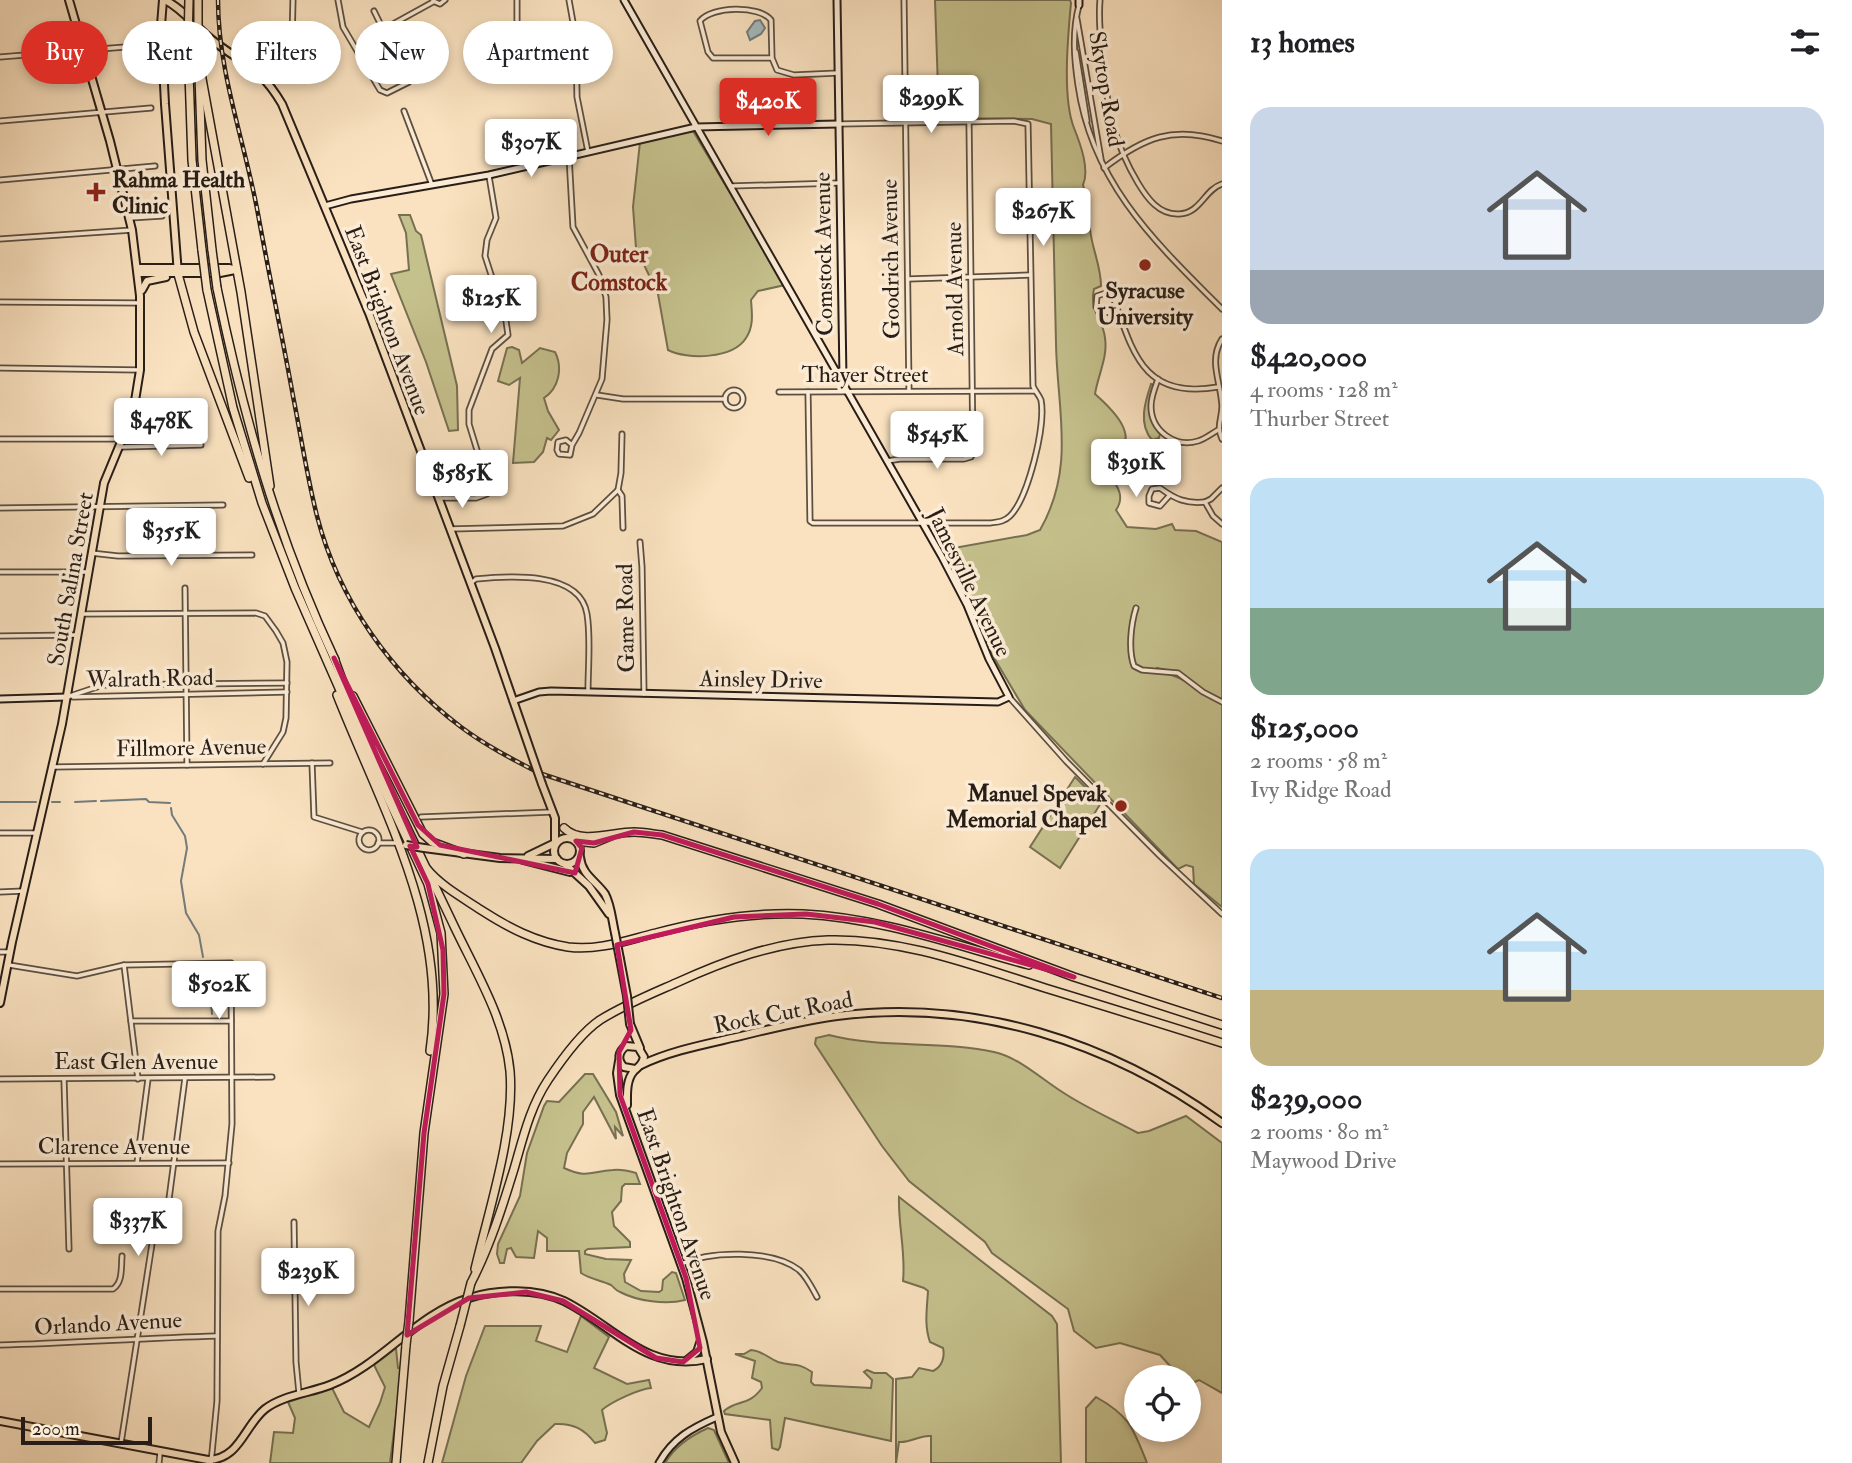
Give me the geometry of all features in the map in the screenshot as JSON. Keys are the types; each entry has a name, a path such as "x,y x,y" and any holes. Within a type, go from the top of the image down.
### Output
{"highway":[{"path":"190,0 188,44 192,160 207,290 233,408 262,503 295,588 377,777 428,884 441,933 444,994 427,1102 396,1463"},
{"path":"198,0 198,21"},
{"path":"199,84 202,160 217,288 241,400 274,510 303,588 367,740 489,998 508,1057 508,1118 499,1170 443,1386 428,1463"},
{"path":"203,84 237,270 274,510"},
{"path":"178,271 206,368 262,503"},
{"path":"316,635 321,659 402,844 421,915 433,978 433,1032 419,1144 419,1190"},
{"path":"334,658 423,834 432,842 464,854"},
{"path":"564,828 569,833 580,836 634,832 662,835 878,904 1074,977 1222,1025"},
{"path":"574,840 594,843 614,834"},
{"path":"427,869 443,884 508,927 529,937 570,947 606,946 734,917 778,913 806,914 875,922 1074,977"},
{"path":"471,1283 488,1248 538,1096 568,1053 598,1021 705,968 745,955 804,942 850,940 888,944 984,969 1222,1045"}],"main road":[{"name":"South Salina Street","path":"69,0 75,21"},
{"name":"East Brighton Avenue","path":"164,0 175,2 212,40 231,52"},
{"path":"164,0 161,16 168,158 178,271"},
{"path":"161,16 175,2"},
{"name":"South Salina Street","path":"0,1003 9,951 67,697 104,483 133,413 140,370 140,299 132,230 118,168 93,84"},
{"name":"East Brighton Avenue","path":"268,84 282,104 361,292 471,583 553,815 555,844"},
{"path":"138,270 220,273 237,270"},
{"path":"140,299 147,281 178,271"},
{"name":"East Brighton Avenue","path":"553,815 574,840"},
{"path":"523,857 564,839 574,840 580,849 585,874 610,904 631,1027 642,1051 638,1067 628,1083 627,1111"},
{"path":"402,844 464,854 514,858 556,867 578,876"},
{"path":"555,844 557,859"},
{"path":"565,864 573,863 580,857"},
{"path":"514,858 557,859 596,894 610,914"},
{"name":"Rock Cut Road","path":"638,1067 663,1055 794,1023 836,1016 903,1012 964,1016 1035,1030 1102,1053 1182,1095 1222,1123"},
{"path":"631,1027 619,1060 624,1067 638,1067"},
{"path":"626,1046 634,1045 642,1051"},
{"name":"Rock Cut Road","path":"642,1051 663,1055"},
{"name":"East Brighton Avenue","path":"619,1060 618,1085 681,1264 707,1359 724,1443 736,1463"},
{"path":"0,1421 211,1461 229,1454 264,1409 351,1376 441,1310 468,1298 489,1293 526,1292 555,1298 590,1317 638,1349 656,1357 683,1362 707,1359"},
{"path":"683,1362 697,1352 701,1335"}],"street":[{"path":"292,21 293,0"},
{"path":"338,0 343,27 380,90 387,93 409,82 374,10"},
{"path":"398,21 433,1 440,4 445,0"},
{"path":"517,0 517,21"},
{"path":"569,0 576,39 577,97 588,152"},
{"name":"Jamesville Avenue","path":"624,0 922,522 967,605 989,659 1009,697 1066,761 1222,914"},
{"name":"Comstock Avenue","path":"837,0 843,381"},
{"name":"Goodrich Avenue","path":"904,0 909,391"},
{"path":"1100,0 1099,34 1114,135 1122,155 1145,194 1155,205 1171,213 1185,213 1196,208 1212,190 1222,184"},
{"name":"Skytop Road","path":"1079,2 1074,44 1081,95 1088,131 1104,168 1139,222 1222,309"},
{"path":"772,58 713,58 704,38 700,22 702,18 708,14 735,10 764,14 771,20 772,58 777,70 794,75 838,73"},
{"name":"Skytop Road","path":"1076,15 1096,136 1104,168"},
{"path":"0,57 21,55"},
{"path":"1081,95 1090,93"},
{"path":"0,121 151,107"},
{"path":"1083,108 1093,108"},
{"path":"404,111 432,186"},
{"name":"Arnold Avenue","path":"887,461 964,459 973,454 970,122"},
{"path":"325,206 489,175 696,127 1027,122 1032,374 1035,391 1040,398 1040,436 1021,498 1011,516 990,523 810,521 808,392"},
{"path":"1104,168 1143,142 1173,134 1194,134 1222,141"},
{"path":"569,156 573,227 599,275 606,297 607,320 602,379 597,395 570,454 562,456 557,450 561,440 569,441 572,445"},
{"path":"0,180 155,166"},
{"path":"438,498 476,498 487,494 484,473 469,424 469,410 492,349 508,335 485,256 487,240 496,218 489,175"},
{"path":"731,186 839,183"},
{"path":"130,218 162,216"},
{"path":"0,239 132,230"},
{"path":"908,279 1030,275"},
{"path":"1117,309 1105,313 1100,311 1096,307 1097,296 1112,294 1137,359 1158,379 1184,389 1218,387"},
{"path":"0,302 140,299"},
{"path":"1158,379 1151,409 1161,432 1178,442 1192,443 1202,440 1217,430 1222,411 1215,364 1216,352 1222,338"},
{"path":"0,368 140,370"},
{"path":"735,391 743,398 740,406 734,408 729,406 726,399 728,394 735,391"},
{"name":"Thayer Street","path":"779,391 1035,391"},
{"path":"597,395 623,398 726,399"},
{"path":"1217,430 1222,439"},
{"path":"450,529 563,526 593,514 618,490 622,434"},
{"path":"0,439 123,439"},
{"path":"120,447 201,446"},
{"path":"1169,496 1160,506 1149,503 1152,489 1160,488 1169,496 1193,503 1211,499 1222,488"},
{"path":"618,490 622,496 622,528"},
{"path":"1205,502 1213,516 1222,524"},
{"path":"0,508 223,505"},
{"name":"Game Road","path":"639,542 642,567 644,694"},
{"path":"92,554 252,555"},
{"path":"0,572 88,572"},
{"path":"471,583 476,579 533,577 559,583 574,591 587,613 588,692"},
{"path":"185,588 187,765"},
{"path":"1136,608 1132,625 1131,659 1134,666 1142,670 1178,673 1203,692 1222,702"},
{"path":"81,614 256,613 265,616 283,643 287,662 287,692 283,732 263,764"},
{"path":"0,636 78,635"},
{"name":"Walrath Road","path":"67,697 103,685 287,683"},
{"name":"Walrath Road","path":"67,697 287,692"},
{"name":"Ainsley Drive","path":"513,701 539,692 998,702 1009,697"},
{"path":"0,699 67,697"},
{"name":"Fillmore Avenue","path":"53,767 330,762"},
{"path":"312,763 314,817 362,832 373,830 378,840 375,848 368,850 360,845 349,828"},
{"path":"421,817 553,815"},
{"path":"0,833 38,832"},
{"path":"358,839 362,832"},
{"path":"378,840 402,844"},
{"path":"0,892 24,891"},
{"path":"0,952 9,951"},
{"path":"6,965 76,976 124,965 230,963 232,1078 229,1163 218,1231 217,1401 211,1461"},
{"path":"124,965 138,1079"},
{"path":"131,1021 231,1021"},
{"name":"East Glen Avenue","path":"0,1079 272,1077"},
{"path":"121,1443 154,1231 169,1199 185,1078"},
{"path":"137,1163 148,1079"},
{"path":"64,1080 69,1249"},
{"name":"Clarence Avenue","path":"0,1164 229,1163"},
{"path":"294,1222 299,1395"},
{"path":"681,1264 714,1254 778,1260 792,1265 803,1274 817,1297"},
{"path":"0,1289 113,1289 120,1278 122,1256"},
{"name":"Orlando Avenue","path":"0,1345 217,1336"},
{"path":"659,1463 676,1440 717,1417"},
{"path":"159,1463 161,1451"}],"highlighted area":[{"path":"334,658 418,825 440,845 575,873 582,848 576,841 594,843 634,832 662,835 878,904 1074,977 875,922 806,914 734,917 617,945 631,1030 619,1052 620,1095 686,1278 700,1348 683,1362 656,1358 563,1301 526,1292 469,1298 407,1335 424,1133 444,994 443,950 428,884 410,846 417,847"}],"shaded area":[{"path":"935,0 1070,0 1071,3 1068,100 1085,164 1083,185 1101,279 1101,286 1094,289 1093,304 1104,331 1106,345 1095,394 1116,416 1125,433 1121,450 1112,457 1116,468 1109,475 1119,492 1120,501 1116,510 1127,527 1156,529 1172,524 1175,530 1196,531 1222,542 1222,700 1180,673 1157,668 1156,672 1174,676 1222,704 1222,907 1194,884 1193,867 1186,865 1178,869 1025,710 990,651 981,626 943,550 1027,535 1040,530 1058,484 1062,438 1056,343 1051,124 1032,119 939,118"},
{"path":"693,131 785,285 758,291 751,300 751,324 746,338 731,350 709,356 686,355 668,350 658,294 636,248 633,207 640,142"},
{"path":"399,215 410,215 416,231 421,235 457,386 458,430 449,431 426,362 391,274 409,270 406,233"},
{"path":"507,348 519,350 522,363 540,348 555,352 559,365 556,383 544,398 559,430 551,440 547,438 543,452 534,462 513,463 520,378 509,385 498,381"},
{"path":"1151,384 1154,385 1151,416 1160,434 1159,438 1152,440 1144,420"},
{"path":"1075,777 1101,803 1060,868 1030,847"},
{"path":"829,1035 870,1042 953,1046 994,1052 1013,1059 1075,1100 1138,1133 1186,1116 1222,1143 1222,1393 1201,1381 1201,1365 1169,1365 1160,1355 1120,1343 1096,1348 1074,1331 1068,1309 992,1253 985,1242 909,1181 882,1146 815,1044 816,1038"},
{"path":"585,1074 593,1074 616,1112 623,1136 615,1127 616,1139 594,1097 583,1112 583,1124 567,1153 564,1168 584,1174 627,1171 636,1173 640,1184 625,1184 622,1187 621,1201 612,1212 614,1226 630,1242 630,1247 588,1249 585,1254 606,1259 631,1260 624,1274 625,1282 641,1291 659,1292 662,1290 663,1280 672,1272 676,1273 685,1300 669,1302 635,1298 589,1277 581,1273 579,1251 547,1251 547,1238 538,1231 534,1258 516,1257 511,1248 507,1249 504,1263 500,1263 498,1244 520,1196 527,1153 544,1106 547,1101 559,1102"},
{"path":"899,1197 1052,1316 1057,1324 1061,1463 931,1463 931,1436 899,1442 896,1463 896,1379 912,1377 919,1368 933,1371 941,1364 944,1355 943,1348 930,1342 928,1336 928,1291 903,1281"},
{"path":"581,1316 609,1337 594,1368 627,1384 649,1380 651,1388 625,1396 602,1410 607,1433 605,1440 595,1443 578,1428 555,1424 537,1441 521,1463 442,1463 466,1376 485,1326 541,1326 536,1341 567,1352"},
{"path":"396,1348 398,1368 402,1369 390,1463 270,1463 274,1432 293,1433 295,1418 288,1402 332,1388 344,1412 369,1427 385,1387 374,1365"},
{"path":"751,1350 778,1362 807,1369 812,1372 811,1382 814,1385 871,1388 872,1380 864,1372 867,1370 886,1373 893,1379 891,1441 785,1418 780,1447 778,1450 772,1448 770,1420 725,1414 724,1411 752,1398 762,1388 761,1382 752,1378 755,1361 735,1354 744,1354"},
{"path":"1096,1397 1116,1410 1124,1418 1124,1442 1138,1442 1147,1463 1086,1463 1086,1408"},
{"path":"708,1428 714,1430 729,1463 665,1463 673,1451 684,1442"}],"water":[{"path":"760,20 765,28 761,34 750,40 747,32 755,21"}],"waterway":[{"path":"101,801 146,799 149,802 170,803"},
{"path":"75,802 96,801"},
{"path":"0,802 36,802"},
{"path":"52,802 60,802"},
{"path":"171,808 172,815 185,836 187,848 181,881 186,913 199,935 203,957"},
{"path":"209,977 212,1014"}],"railway":[{"path":"218,0 227,81 253,187 317,516 339,578 354,606 371,634 412,684 470,734 539,773 1222,998"}],"place":[{"name":"Rahma Health Clinic","path":"96,192"},
{"name":"Syracuse University","path":"1145,265"},
{"name":"Manuel Spevak Memorial Chapel","path":"1121,806"}],"district":[{"name":"Outer Comstock","path":"619,268"}]}
